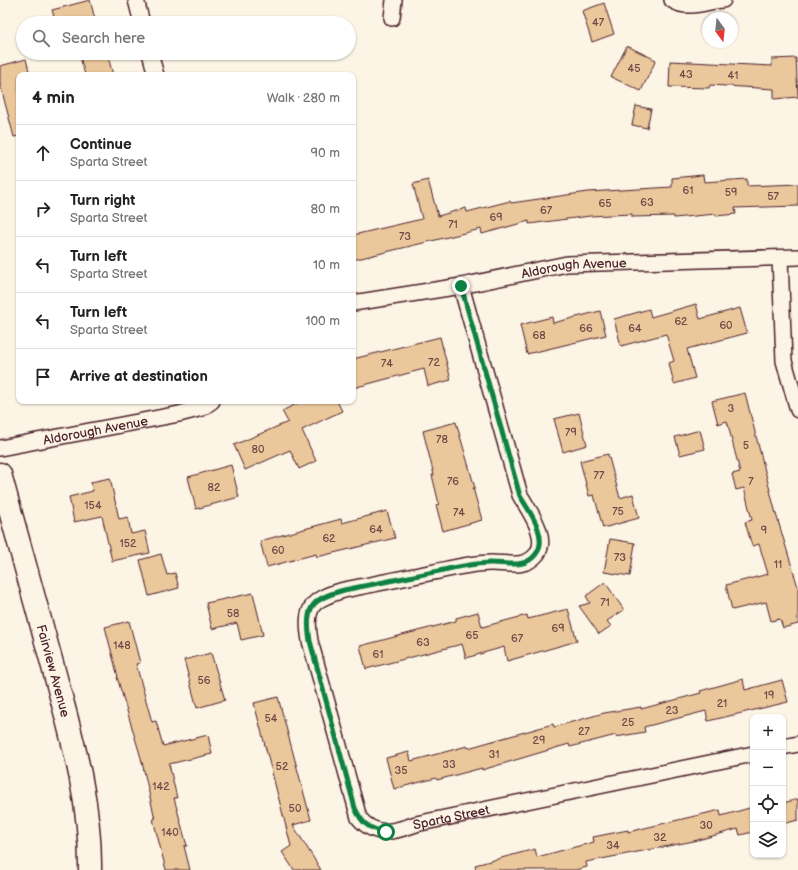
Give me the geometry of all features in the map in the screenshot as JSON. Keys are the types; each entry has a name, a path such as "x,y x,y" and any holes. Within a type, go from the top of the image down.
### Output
{"main road":[{"name":"Fairview Avenue","path":"0,474 65,710 83,784 89,822 90,870"}],"street":[{"path":"136,0 140,16"},
{"path":"392,18 394,0"},
{"path":"672,0 683,5 694,6 722,0"},
{"path":"152,60 155,72"},
{"name":"Aldorough Avenue","path":"356,304 461,286 567,264 780,258 798,256"},
{"path":"780,258 784,361 798,410"},
{"name":"Sparta Street","path":"461,286 520,496 536,523 541,538 537,554 524,563 516,565 507,563 480,563 344,590 325,595 312,608 307,622 310,641 359,818 367,827 376,830 396,831 416,824 750,755"},
{"name":"Aldorough Avenue","path":"0,448 179,414 202,408 208,404"},
{"path":"786,746 798,744"}],"building":[{"path":"90,0 94,16 54,16 52,10"},
{"path":"604,3 614,34 592,42 582,11"},
{"path":"627,46 656,60 641,91 611,77"},
{"path":"796,58 798,97 774,99 774,89 710,85 709,88 669,87 670,61 772,66 772,59"},
{"path":"26,60 29,72 16,72 16,137 14,137 0,84 0,66"},
{"path":"81,60 109,60 112,72 84,72"},
{"path":"636,106 651,109 647,128 632,125"},
{"path":"703,175 704,182 747,179 747,186 798,184 798,206 735,208 736,214 716,216 716,214 674,218 674,216 632,217 632,214 590,216 529,224 529,221 482,234 481,229 356,259 356,234 422,219 413,184 428,180 438,216 466,208 467,212 510,201 511,203 588,192 672,187 672,178"},
{"path":"696,304 700,319 740,308 747,333 687,349 695,378 674,384 669,363 674,361 666,334 621,346 614,319 649,309 651,317"},
{"path":"600,311 606,335 527,354 520,325 552,317 553,323"},
{"path":"440,337 451,380 428,386 424,369 356,387 356,358"},
{"path":"745,393 776,514 798,587 798,624 783,628 780,619 771,621 766,602 732,610 726,585 768,574 759,544 752,546 745,522 752,520 744,488 736,490 732,474 740,472 727,421 718,424 712,401"},
{"path":"296,404 338,404 342,411 302,430 316,461 299,469 290,450 245,470 234,445 288,422 282,411"},
{"path":"579,413 587,445 563,452 554,419"},
{"path":"456,422 475,488 473,488 482,520 443,531 436,505 439,504 432,475 434,475 423,431"},
{"path":"700,430 705,449 680,455 675,437"},
{"path":"608,454 620,498 633,494 639,518 603,528 594,495 589,496 580,461"},
{"path":"231,465 239,497 196,509 188,477"},
{"path":"110,478 119,519 128,517 131,534 145,531 150,553 112,561 102,516 74,522 69,497 93,491 91,482"},
{"path":"387,511 395,538 317,557 316,554 267,567 260,541 341,519 342,523"},
{"path":"610,539 635,543 630,576 604,572"},
{"path":"161,554 167,575 175,573 179,588 149,596 140,560"},
{"path":"605,582 624,610 607,621 611,626 599,634 579,606 590,603 586,596"},
{"path":"253,593 263,635 241,640 237,623 212,629 206,603"},
{"path":"568,609 577,641 507,661 504,647 466,658 462,644 366,669 360,646 456,621 456,618 478,612 482,627 527,615 528,619"},
{"path":"129,621 140,663 136,664 152,722 156,721 163,746 208,735 212,754 169,764 177,798 174,798 187,846 184,846 190,870 166,870 153,819 155,819 141,758 117,677 105,627"},
{"path":"211,653 225,700 197,708 184,660"},
{"path":"743,679 745,690 782,680 788,702 708,721 706,711 644,727 645,732 616,737 616,735 570,747 569,744 482,770 482,768 437,780 436,778 394,789 386,758 409,752 411,761 467,746 468,748 553,724 554,727 604,713 641,707 641,709 701,693 700,691"},
{"path":"278,697 311,820 293,825 321,870 294,870 282,852 291,846 254,703"},
{"path":"798,799 798,820 786,823 786,802"},
{"path":"750,808 750,833 740,835 738,829 694,841 586,862 587,867 575,870 476,870 475,865 535,849 537,857 594,842 593,837 628,830 628,832 720,810 721,816"}],"route":[{"path":"386,832 367,827 359,818 355,808 354,799 310,641 307,622 308,615 318,600 325,595 344,590 480,563 507,563 516,565 524,563 537,554 541,538 536,523 520,496 461,286"}]}
